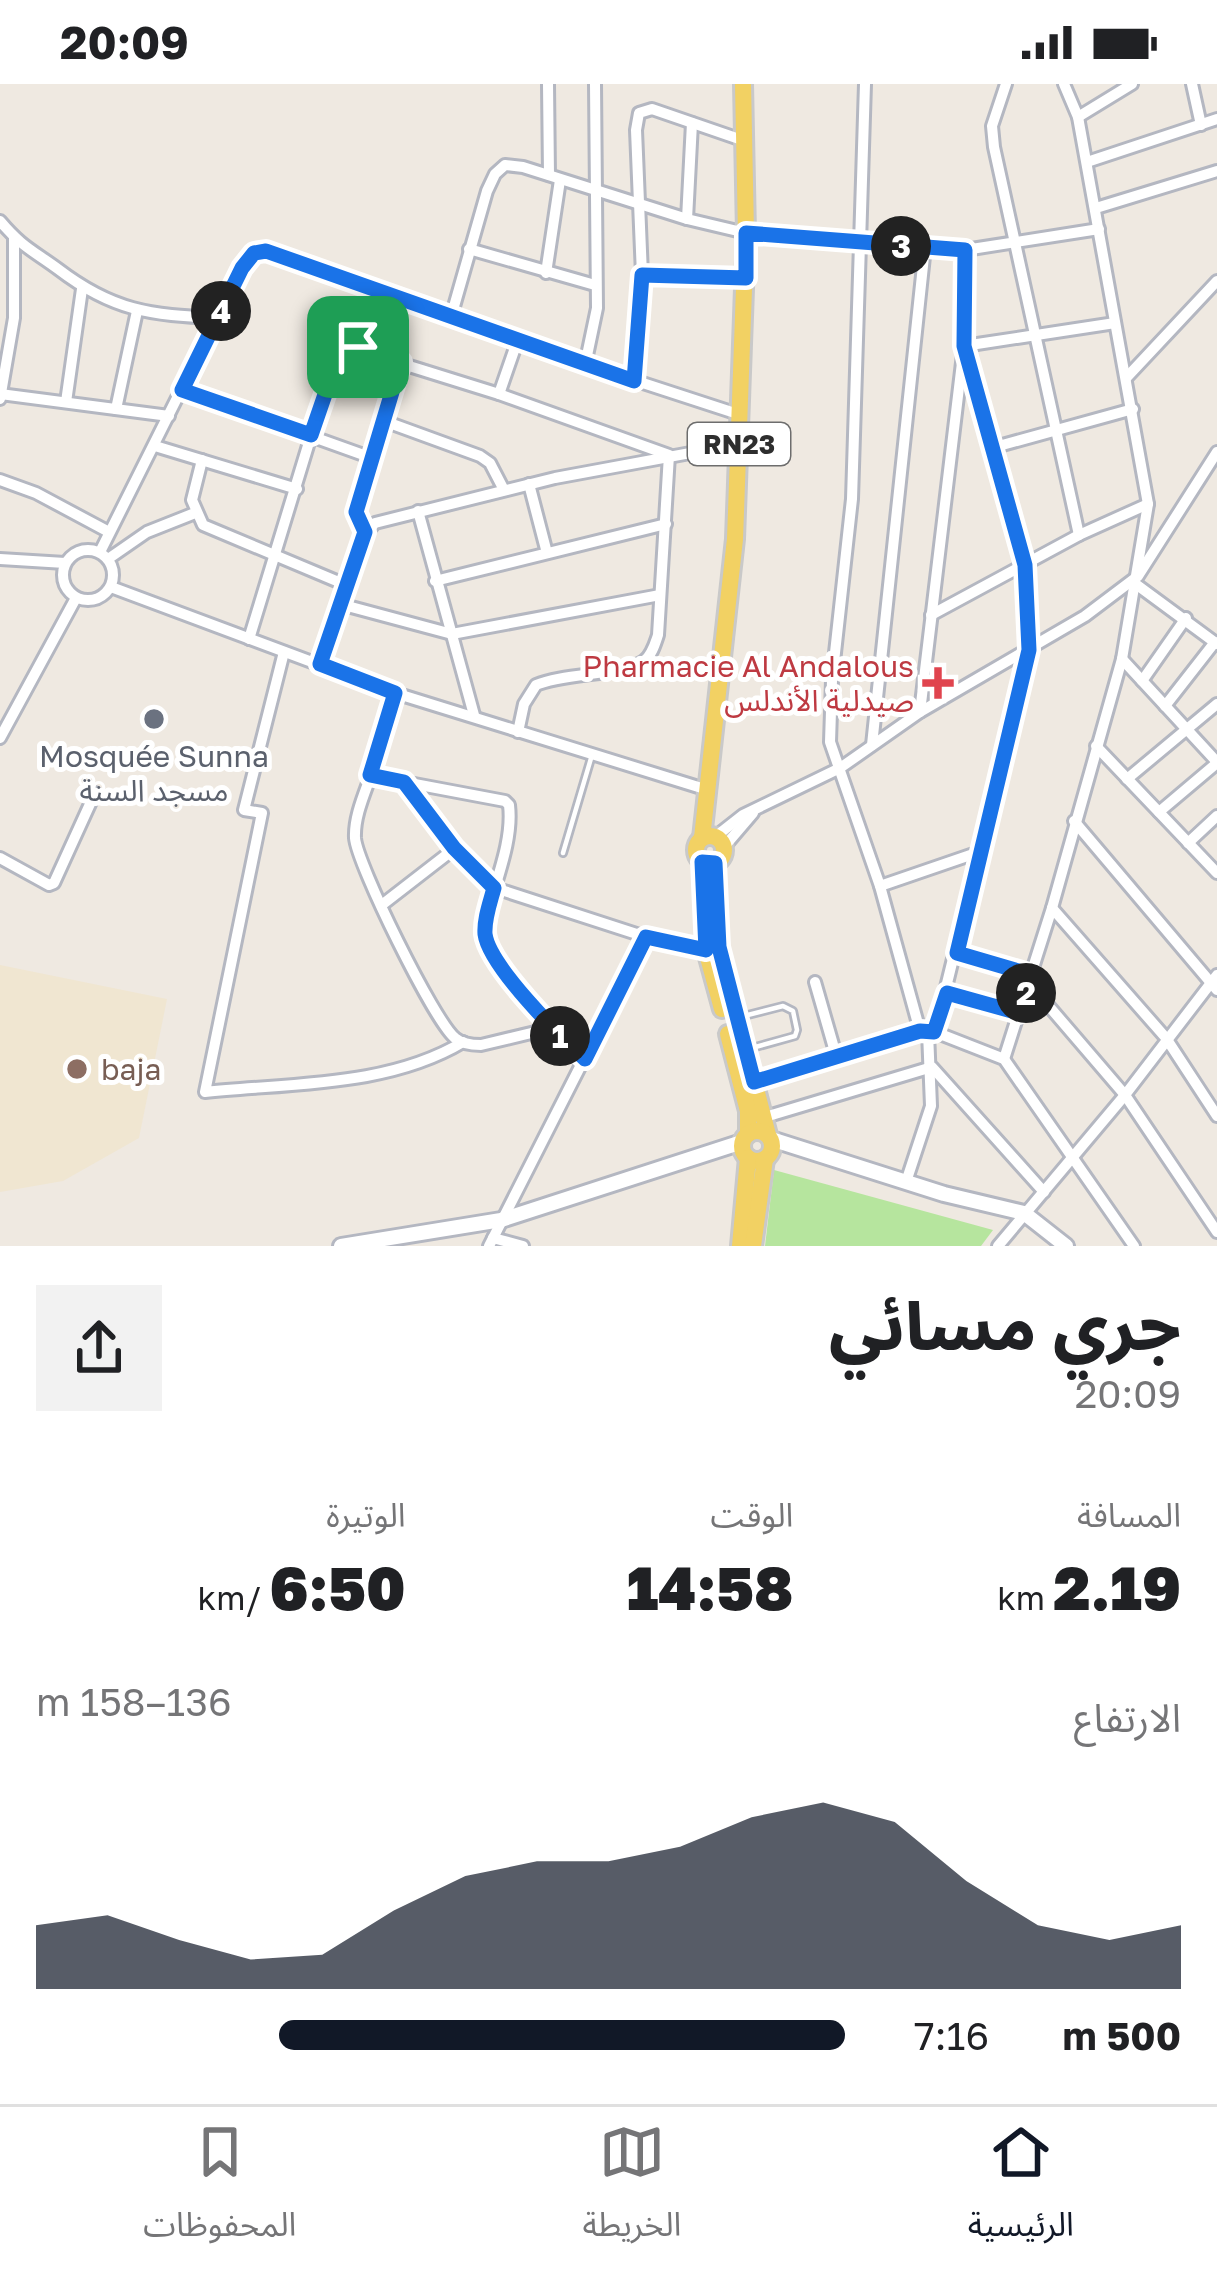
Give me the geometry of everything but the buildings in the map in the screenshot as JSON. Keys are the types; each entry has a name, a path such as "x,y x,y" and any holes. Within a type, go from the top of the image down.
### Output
{"main road":[{"name":"RN23","path":"743,84 746,278 735,538 708,797 717,935 754,1082 758,1143 753,1246"},
{"name":"RN23","path":"712,847 706,950 758,1143 740,1246"}],"street":[{"path":"546,273 555,178 548,84"},
{"path":"586,365 596,321 595,84"},
{"path":"865,84 852,499 830,742 928,1032 932,1067 927,1125 906,1182"},
{"path":"1006,84 992,126 1079,535"},
{"path":"1004,1059 1122,659 1148,504 1087,161 1078,117 1064,84"},
{"path":"1078,117 1132,84"},
{"path":"1192,84 1201,124"},
{"path":"634,381 642,275 639,113 652,109 745,140"},
{"path":"1087,161 1217,119"},
{"path":"687,219 692,123"},
{"path":"451,317 488,191 501,168 523,167 746,233 965,250 1099,229"},
{"path":"1096,208 1217,171"},
{"path":"0,220 23,248 82,289 136,311 218,318"},
{"path":"14,237 14,318 0,396 169,416"},
{"path":"872,745 925,247"},
{"path":"469,249 596,285"},
{"path":"920,712 964,346 965,250"},
{"path":"65,563 64,583 76,598 96,600 111,587 113,568 104,555 109,532 242,268 254,253 266,251 518,342 741,415"},
{"path":"642,275 746,278"},
{"path":"1126,377 1217,281"},
{"path":"66,402 82,289"},
{"path":"116,409 136,311"},
{"path":"964,346 1115,322"},
{"path":"499,394 518,342"},
{"path":"928,1032 947,993 1029,650 1025,565 964,346"},
{"path":"249,639 341,348 358,347 669,455"},
{"path":"365,532 356,512 401,362"},
{"path":"182,390 372,458"},
{"path":"995,447 1133,409"},
{"path":"384,421 480,456 490,463 504,490"},
{"path":"320,664 365,532 375,523 529,484 739,444"},
{"path":"155,446 297,489"},
{"path":"712,847 754,812 840,768 920,712 1137,581 1217,452"},
{"path":"518,732 524,704 536,685 643,663 653,650 658,635 669,455"},
{"path":"202,460 192,500 195,513 215,533 346,585"},
{"path":"0,480 36,493 109,532"},
{"path":"529,484 547,554"},
{"path":"931,616 1079,535 1148,504"},
{"path":"418,511 474,715"},
{"path":"0,559 65,563 80,551 104,555 195,513"},
{"path":"435,581 666,524"},
{"path":"1137,581 1216,643 1166,706"},
{"path":"111,587 395,693 474,715 708,797"},
{"path":"340,604 452,634 660,595"},
{"path":"1,735 76,598"},
{"path":"1142,681 1186,618"},
{"path":"284,652 244,810 262,813 205,1091 388,1072 423,1063 463,1042"},
{"path":"1122,659 1217,762 1159,812"},
{"path":"395,693 358,815 355,843 420,983 451,1034 463,1042 481,1045 552,1028"},
{"path":"1127,779 1217,704"},
{"path":"1096,746 1217,873"},
{"path":"370,775 506,801 510,823 485,926 489,948 552,1028 585,1059"},
{"path":"404,782 454,848 494,888 646,937 706,950"},
{"path":"0,858 55,884 95,793"},
{"path":"1188,843 1217,816"},
{"path":"998,1246 1215,982 1074,821"},
{"path":"383,904 454,848"},
{"path":"880,886 982,851"},
{"path":"1052,908 1166,1038 1217,1117"},
{"path":"523,1246 491,1242 646,937"},
{"path":"957,953 1031,979 1125,1095 1217,1231 1205,1246"},
{"path":"815,982 836,1055"},
{"path":"947,993 1019,1013"},
{"path":"754,1082 928,1032 1004,1059 1134,1246"},
{"path":"340,1246 501,1220 758,1143 932,1067"},
{"path":"932,1067 1044,1192"},
{"path":"758,1143 1024,1213 1066,1246"}],"lane":[{"path":"563,853 592,755"},
{"path":"735,1018 783,1006 793,1010 795,1036 745,1050"}],"shaded area":[{"name":"baja","path":"0,965 167,999 139,1138 63,1181 0,1192"}],"green space":[{"path":"774,1170 993,1230 981,1246 765,1246"}],"place":[{"name":"Pharmacie Al Andalous صيدلية الأندلس","path":"938,683"},
{"name":"Mosquée Sunna مسجد السنة","path":"154,719"},
{"name":"baja","path":"77,1069"}],"route":[{"path":"746,233 965,250 964,346 1025,565 1029,650 957,953 1032,975 1019,1013 947,993 934,1032 920,1031 754,1082 719,947 715,863 702,862 706,950 646,937 585,1059 552,1028 489,948 485,926 494,888 454,848 404,782 370,775 395,693 320,664 365,532 356,512 401,362 358,347 346,346 337,355 311,435 182,390 242,268 254,253 284,255 634,381 642,275 746,278 746,233"}]}
